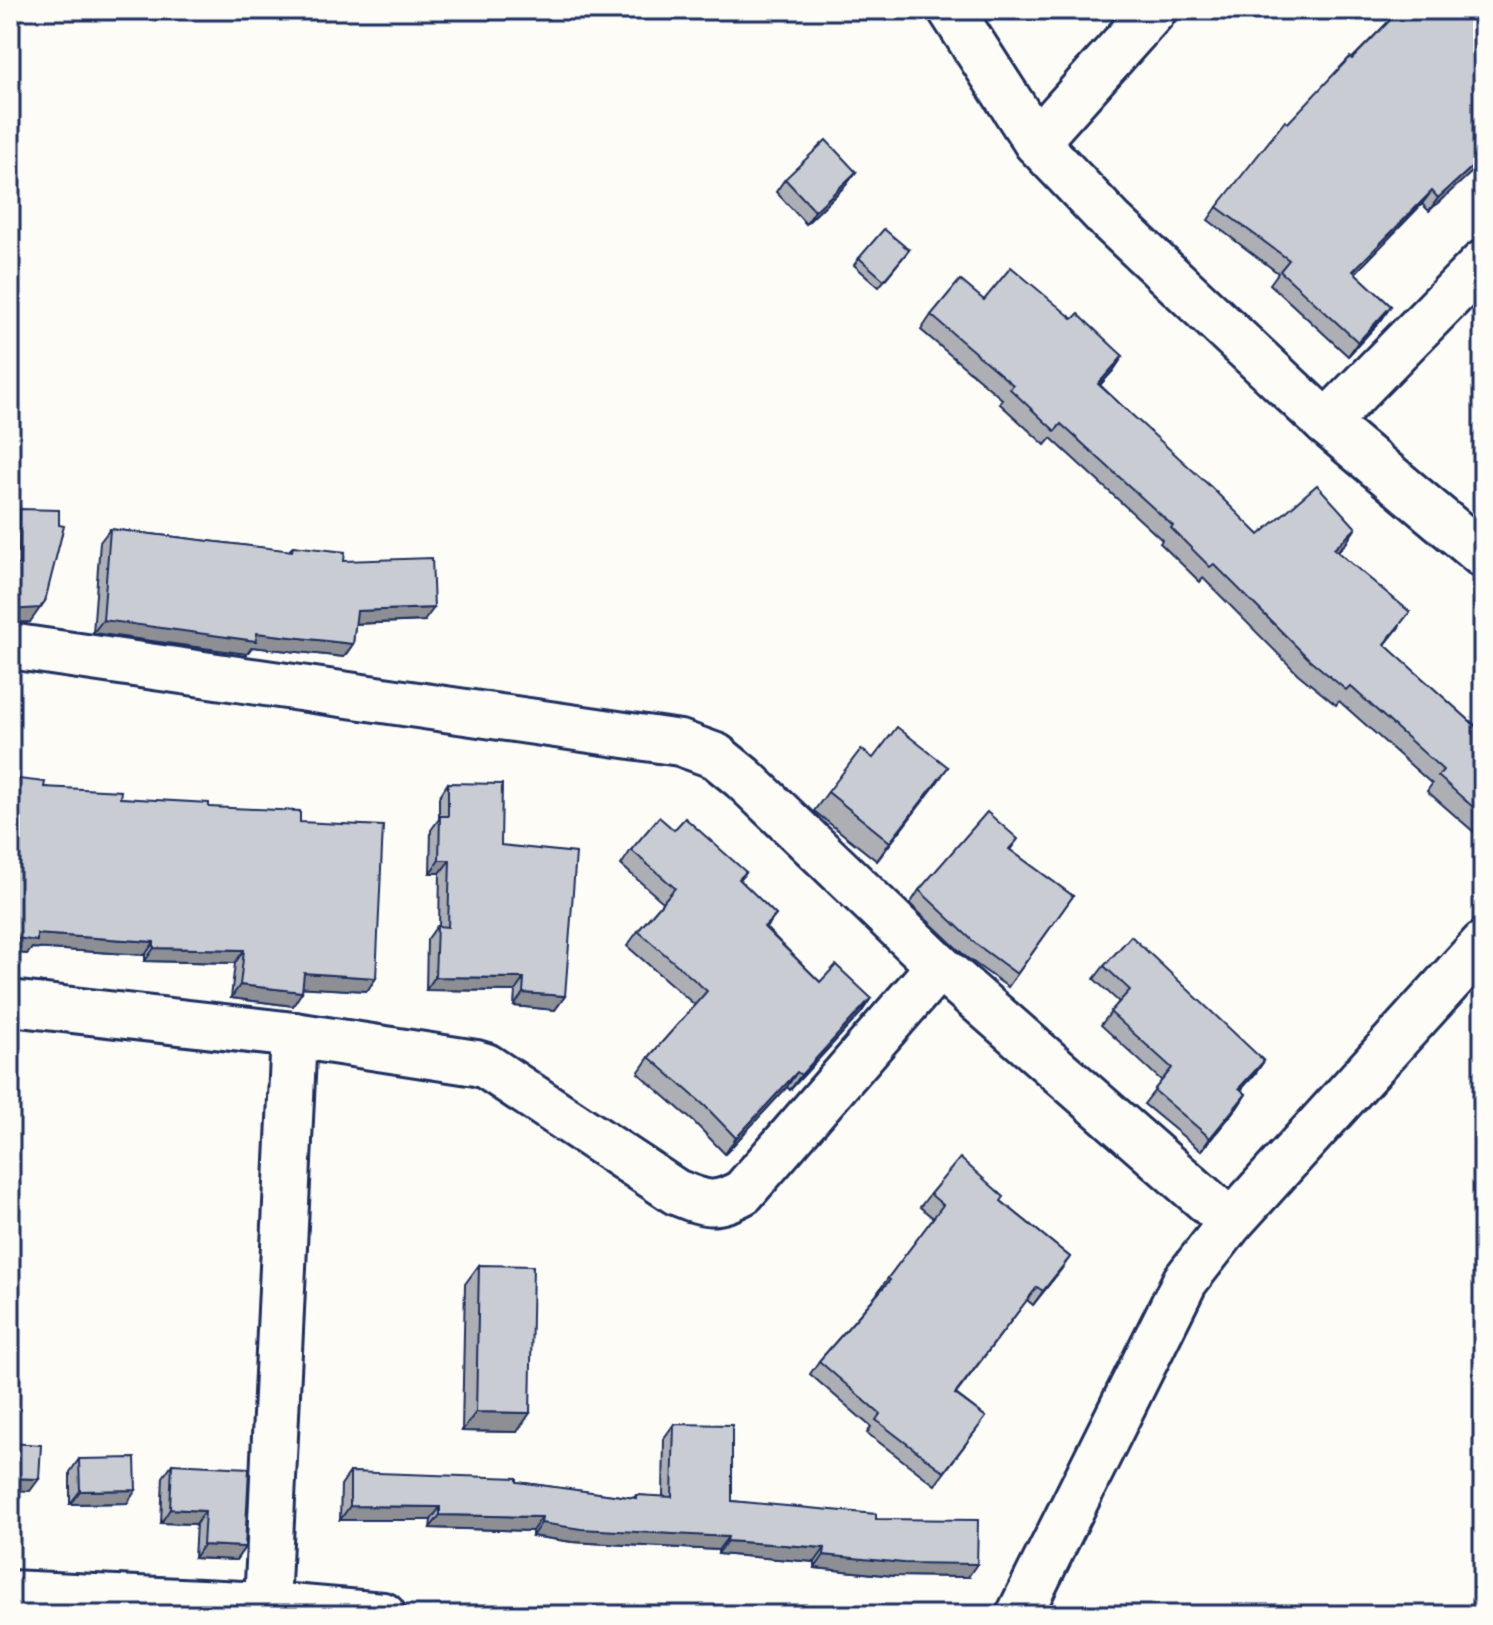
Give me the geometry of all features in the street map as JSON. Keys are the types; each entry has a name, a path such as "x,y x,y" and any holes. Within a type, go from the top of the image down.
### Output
{"street":[{"path":"951,10 1036,142 1111,221 1326,423 1483,555"},
{"path":"1036,142 1154,10"},
{"path":"1326,423 1483,263"},
{"path":"10,646 680,743 716,756 743,778 939,966 1231,1222"},
{"path":"1019,1615 1185,1281 1231,1222 1483,944"},
{"path":"10,1003 294,1035 486,1066 676,1192 701,1202 724,1203 743,1192 939,966"},
{"path":"267,1605 294,1035"},
{"path":"10,1593 267,1605 383,1615"}],"building":[{"path":"1400,10 1477,10 1483,16 1483,125 1477,131 1483,139 1483,157 1438,198 1432,191 1353,271 1391,306 1358,342 1280,271 1289,260 1217,207 1285,121 1288,123 1350,57 1352,59"},
{"path":"826,140 856,172 815,211 785,179"},
{"path":"884,229 909,250 884,280 859,258"},
{"path":"1011,267 1073,319 1078,314 1123,356 1098,384 1259,535 1317,485 1356,528 1334,549 1410,612 1384,644 1479,729 1483,729 1483,816 1438,776 1443,770 1350,686 1346,690 1309,659 1214,564 1210,567 1171,528 1173,526 1061,424 1055,431 1010,389 1013,385 931,315 960,280 984,300"},
{"path":"20,509 59,510 59,525 64,526 45,601 40,608 10,610 10,569 19,564"},
{"path":"110,529 292,551 293,546 345,552 344,561 432,558 434,608 357,611 353,644 257,633 256,641 103,620"},
{"path":"897,727 948,767 890,842 828,792 861,749 873,758"},
{"path":"10,778 45,782 44,787 121,791 120,798 209,803 209,807 300,811 300,822 383,826 376,978 304,973 302,992 240,985 244,950 154,948 154,942 37,934 37,941 10,937"},
{"path":"448,783 502,784 501,845 576,853 565,996 523,993 524,978 435,977 437,926 448,927 450,860 439,860 440,816 448,816"},
{"path":"987,812 1018,839 1009,849 1073,896 1017,974 976,944 919,890"},
{"path":"659,817 674,830 685,818 746,872 739,879 776,915 764,927 820,982 836,965 871,998 801,1075 797,1072 736,1138 649,1057 707,991 638,931 675,888 631,850"},
{"path":"1131,936 1264,1061 1239,1088 1246,1094 1210,1138 1154,1090 1172,1068 1110,1012 1130,990 1104,966"},
{"path":"960,1158 1004,1197 1001,1201 1070,1257 1043,1291 1037,1287 955,1394 986,1417 944,1472 876,1420 880,1414 819,1361 890,1280 888,1278 943,1205 930,1194"},
{"path":"479,1265 533,1266 530,1413 476,1412"},
{"path":"674,1424 732,1425 732,1501 876,1514 876,1519 978,1520 977,1564 903,1563 824,1555 825,1548 727,1541 728,1537 581,1529 541,1523 542,1517 440,1515 440,1507 350,1506 350,1472 517,1478 517,1482 636,1498 636,1495 672,1497"},
{"path":"10,1443 41,1445 39,1479 10,1478"},
{"path":"135,1458 136,1490 80,1491 79,1459"},
{"path":"172,1464 249,1468 245,1547 203,1545 205,1511 170,1509"}]}
